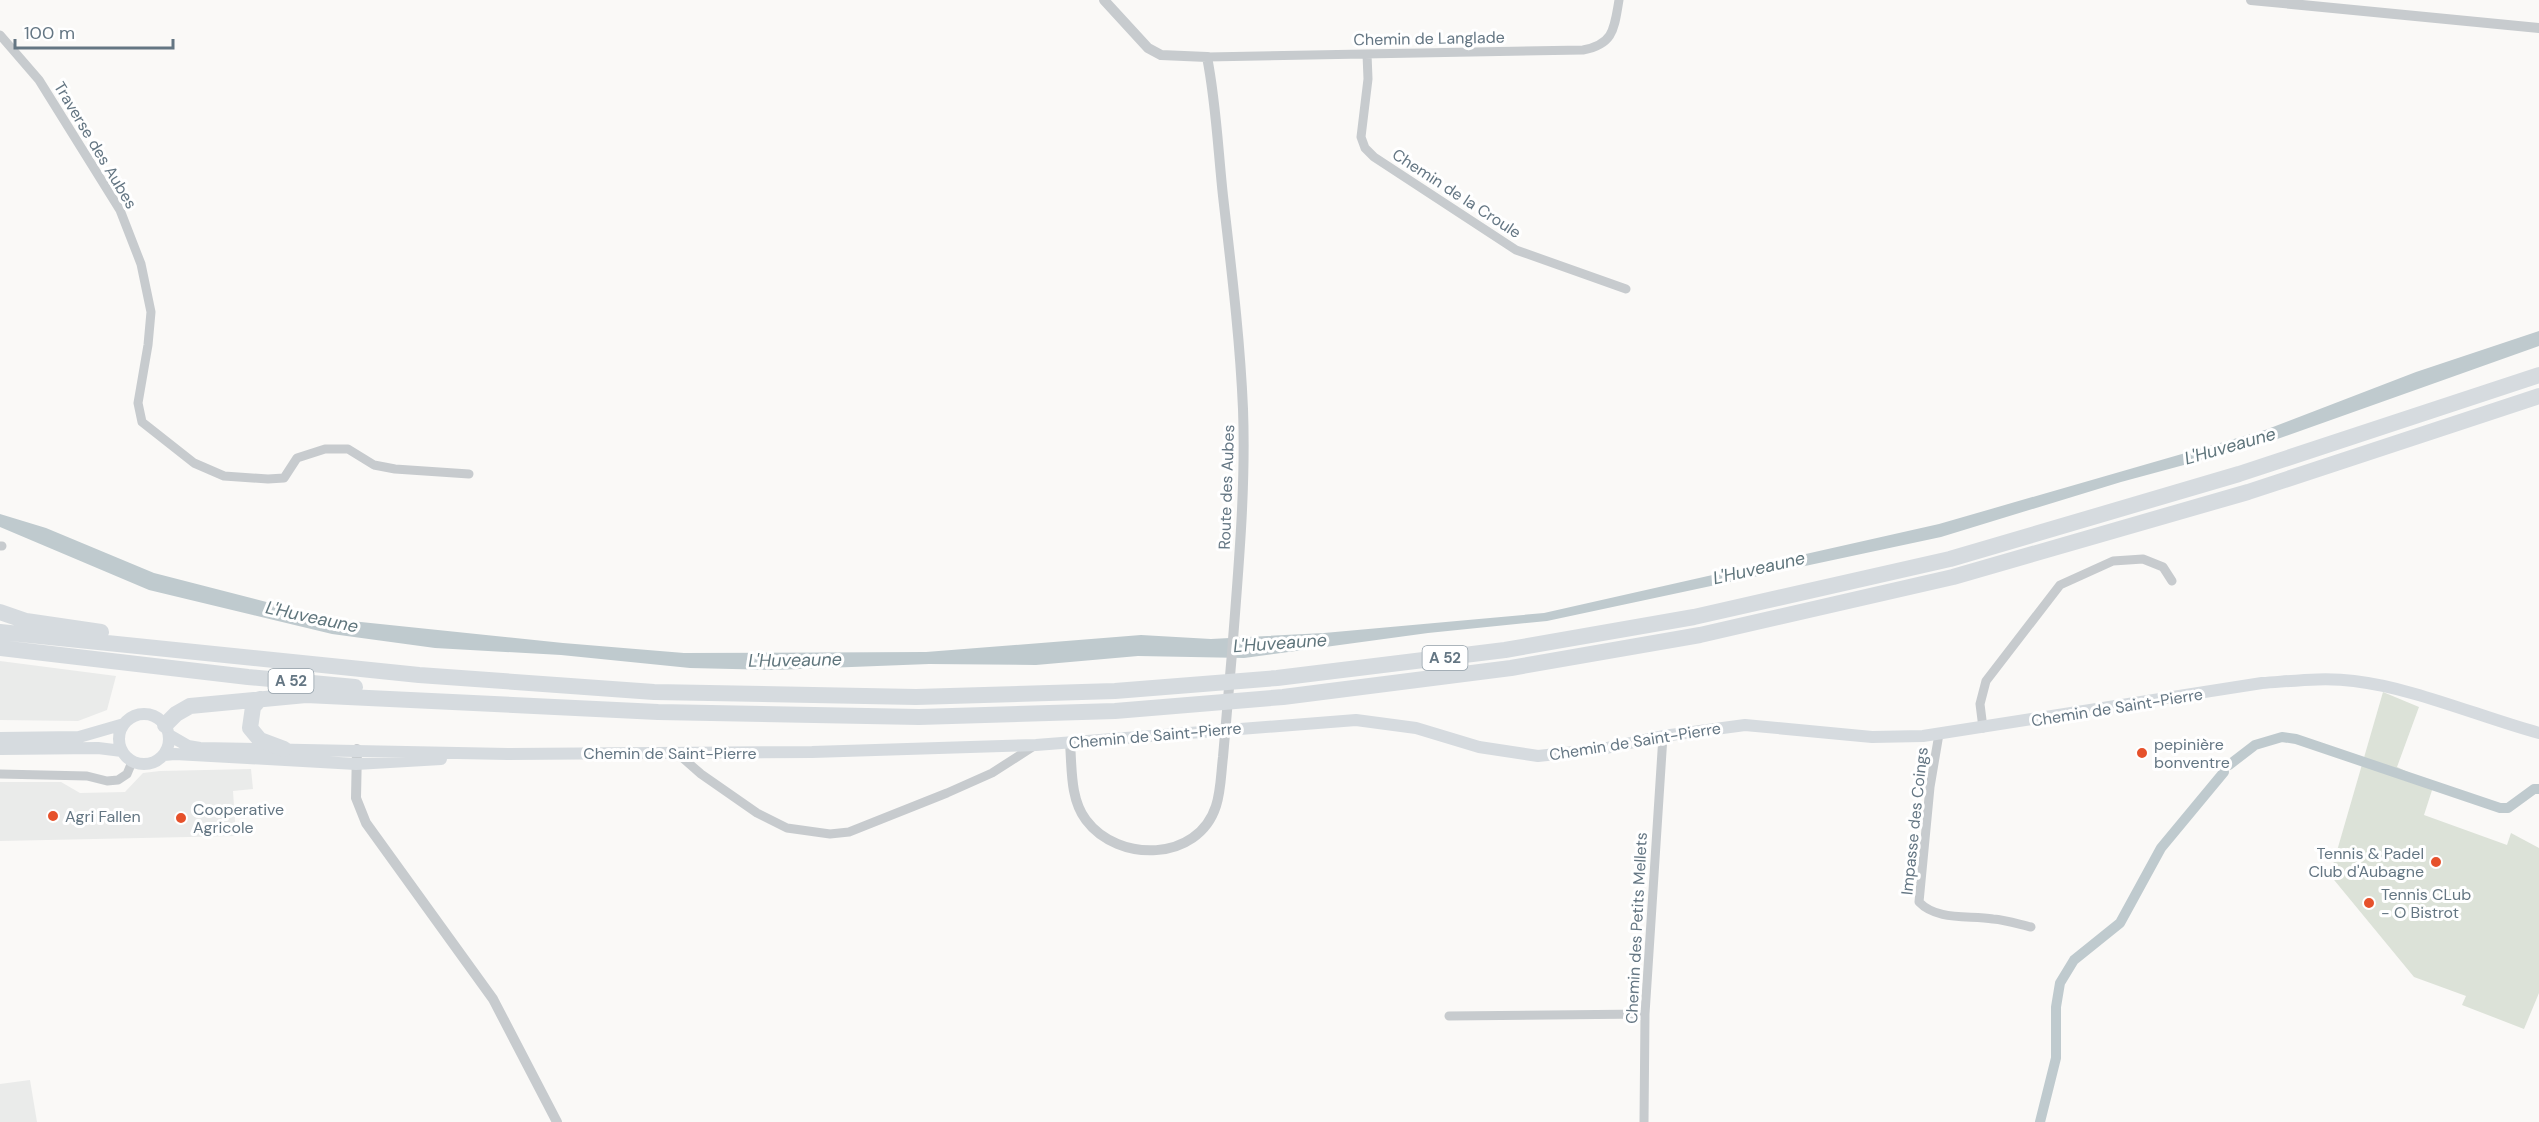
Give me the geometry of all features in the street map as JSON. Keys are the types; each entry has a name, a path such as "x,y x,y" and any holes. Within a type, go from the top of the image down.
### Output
{"highway":[{"name":"A 52","path":"0,632 315,665 654,692 916,697 1114,691 1277,678 1494,652 1694,617 1950,559 2239,474 2539,375"},
{"name":"A 52","path":"0,648 248,677 658,712 919,717 1115,711 1283,698 1511,668 1700,635 1953,577 2248,492 2539,396"},
{"path":"0,612 26,621 315,665"},
{"path":"167,730 176,714 190,706 306,695 583,707"},
{"path":"260,699 253,707 250,728 260,740 284,749"}],"main road":[{"name":"Chemin de Saint-Pierre","path":"167,730 188,746 200,748 357,749 508,754 812,752 1070,743 1234,728 1356,720 1416,728 1479,747 1538,756 1602,749 1663,736 1745,725 1778,726 1872,737 1939,734 2262,683 2311,679 2354,681 2399,690 2539,733"},
{"path":"0,738 79,737 124,724 137,715 145,714 160,719 167,730 168,748 164,755 159,760 146,765 132,762 122,751 119,737 124,724"},
{"path":"0,749 98,748 122,751"},
{"name":"Chemin de Saint-Pierre","path":"164,755 356,764 508,754"}],"street":[{"path":"1104,0 1148,48 1161,55 1207,57"},
{"name":"Chemin de Langlade","path":"1207,57 1582,50 1596,47 1606,41 1613,31 1619,0"},
{"path":"2251,0 2539,28"},
{"name":"Traverse des Aubes","path":"0,35 39,80 120,210 137,255 151,312 138,403 142,422 194,463 224,476 284,478 297,458 325,449 348,449 374,465 395,469 470,474"},
{"name":"Chemin de la Croule","path":"1367,54 1368,79 1361,137 1365,148 1374,157 1516,250 1626,289"},
{"name":"Route des Aubes","path":"1070,743 1074,793 1084,819 1109,842 1135,850 1169,849 1197,835 1216,808 1236,600 1243,462 1242,398 1237,328 1207,57"},
{"path":"1983,728 1980,704 1986,681 2060,585 2113,561 2143,559 2163,567 2172,582"},
{"name":"Impasse des Coings","path":"1939,734 1930,788 1919,903 1927,911 1951,916 1994,919 2031,927"},
{"name":"Chemin des Petits Mellets","path":"1644,1122 1645,1014 1663,736"},
{"path":"677,753 701,774 757,813 786,828 830,834 849,832 965,785 992,773 1036,745"},
{"path":"357,749 356,798 366,823 493,999 557,1122"},
{"path":"0,774 87,776 107,782 118,780 127,774 132,762"},
{"path":"1449,1016 1645,1014"}],"shaded area":[{"path":"0,661 116,676 107,710 78,721 0,720"},
{"name":"Tennis & Padel Club d'Aubagne","path":"2383,692 2419,707 2397,767 2434,784 2424,815 2507,845 2511,833 2539,848 2539,993 2524,1029 2462,1005 2466,996 2414,977 2330,875"},
{"path":"251,769 253,789 233,791 236,836 0,841 0,782 61,782 80,793 125,792 143,773"},
{"path":"30,1080 37,1122 0,1122 0,1084"}],"water":[{"name":"L'Huveaune","path":"2539,331 2539,346 2269,442 2121,482 1941,537 1547,621 1428,633 1244,658 1138,656 1036,665 929,664 774,670 690,668 561,655 435,648 332,634 149,590 0,527 0,514 46,528 154,573 332,619 684,653 926,652 1141,635 1211,639 1324,633 1544,613 1939,524 2265,430 2416,372"}],"waterway":[{"path":"2229,765 2255,745 2282,737 2296,739 2500,808 2508,808 2534,789 2539,789"},
{"path":"2040,1122 2056,1058 2056,1007 2060,983 2074,960 2120,923 2161,848 2224,772"}],"place":[{"name":"pepinière bonventre","path":"2142,753"},
{"name":"Agri Fallen","path":"53,816"},
{"name":"Cooperative Agricole","path":"181,818"},
{"name":"Tennis & Padel Club d'Aubagne","path":"2436,862"},
{"name":"Tennis CLub - O Bistrot","path":"2369,903"}]}
